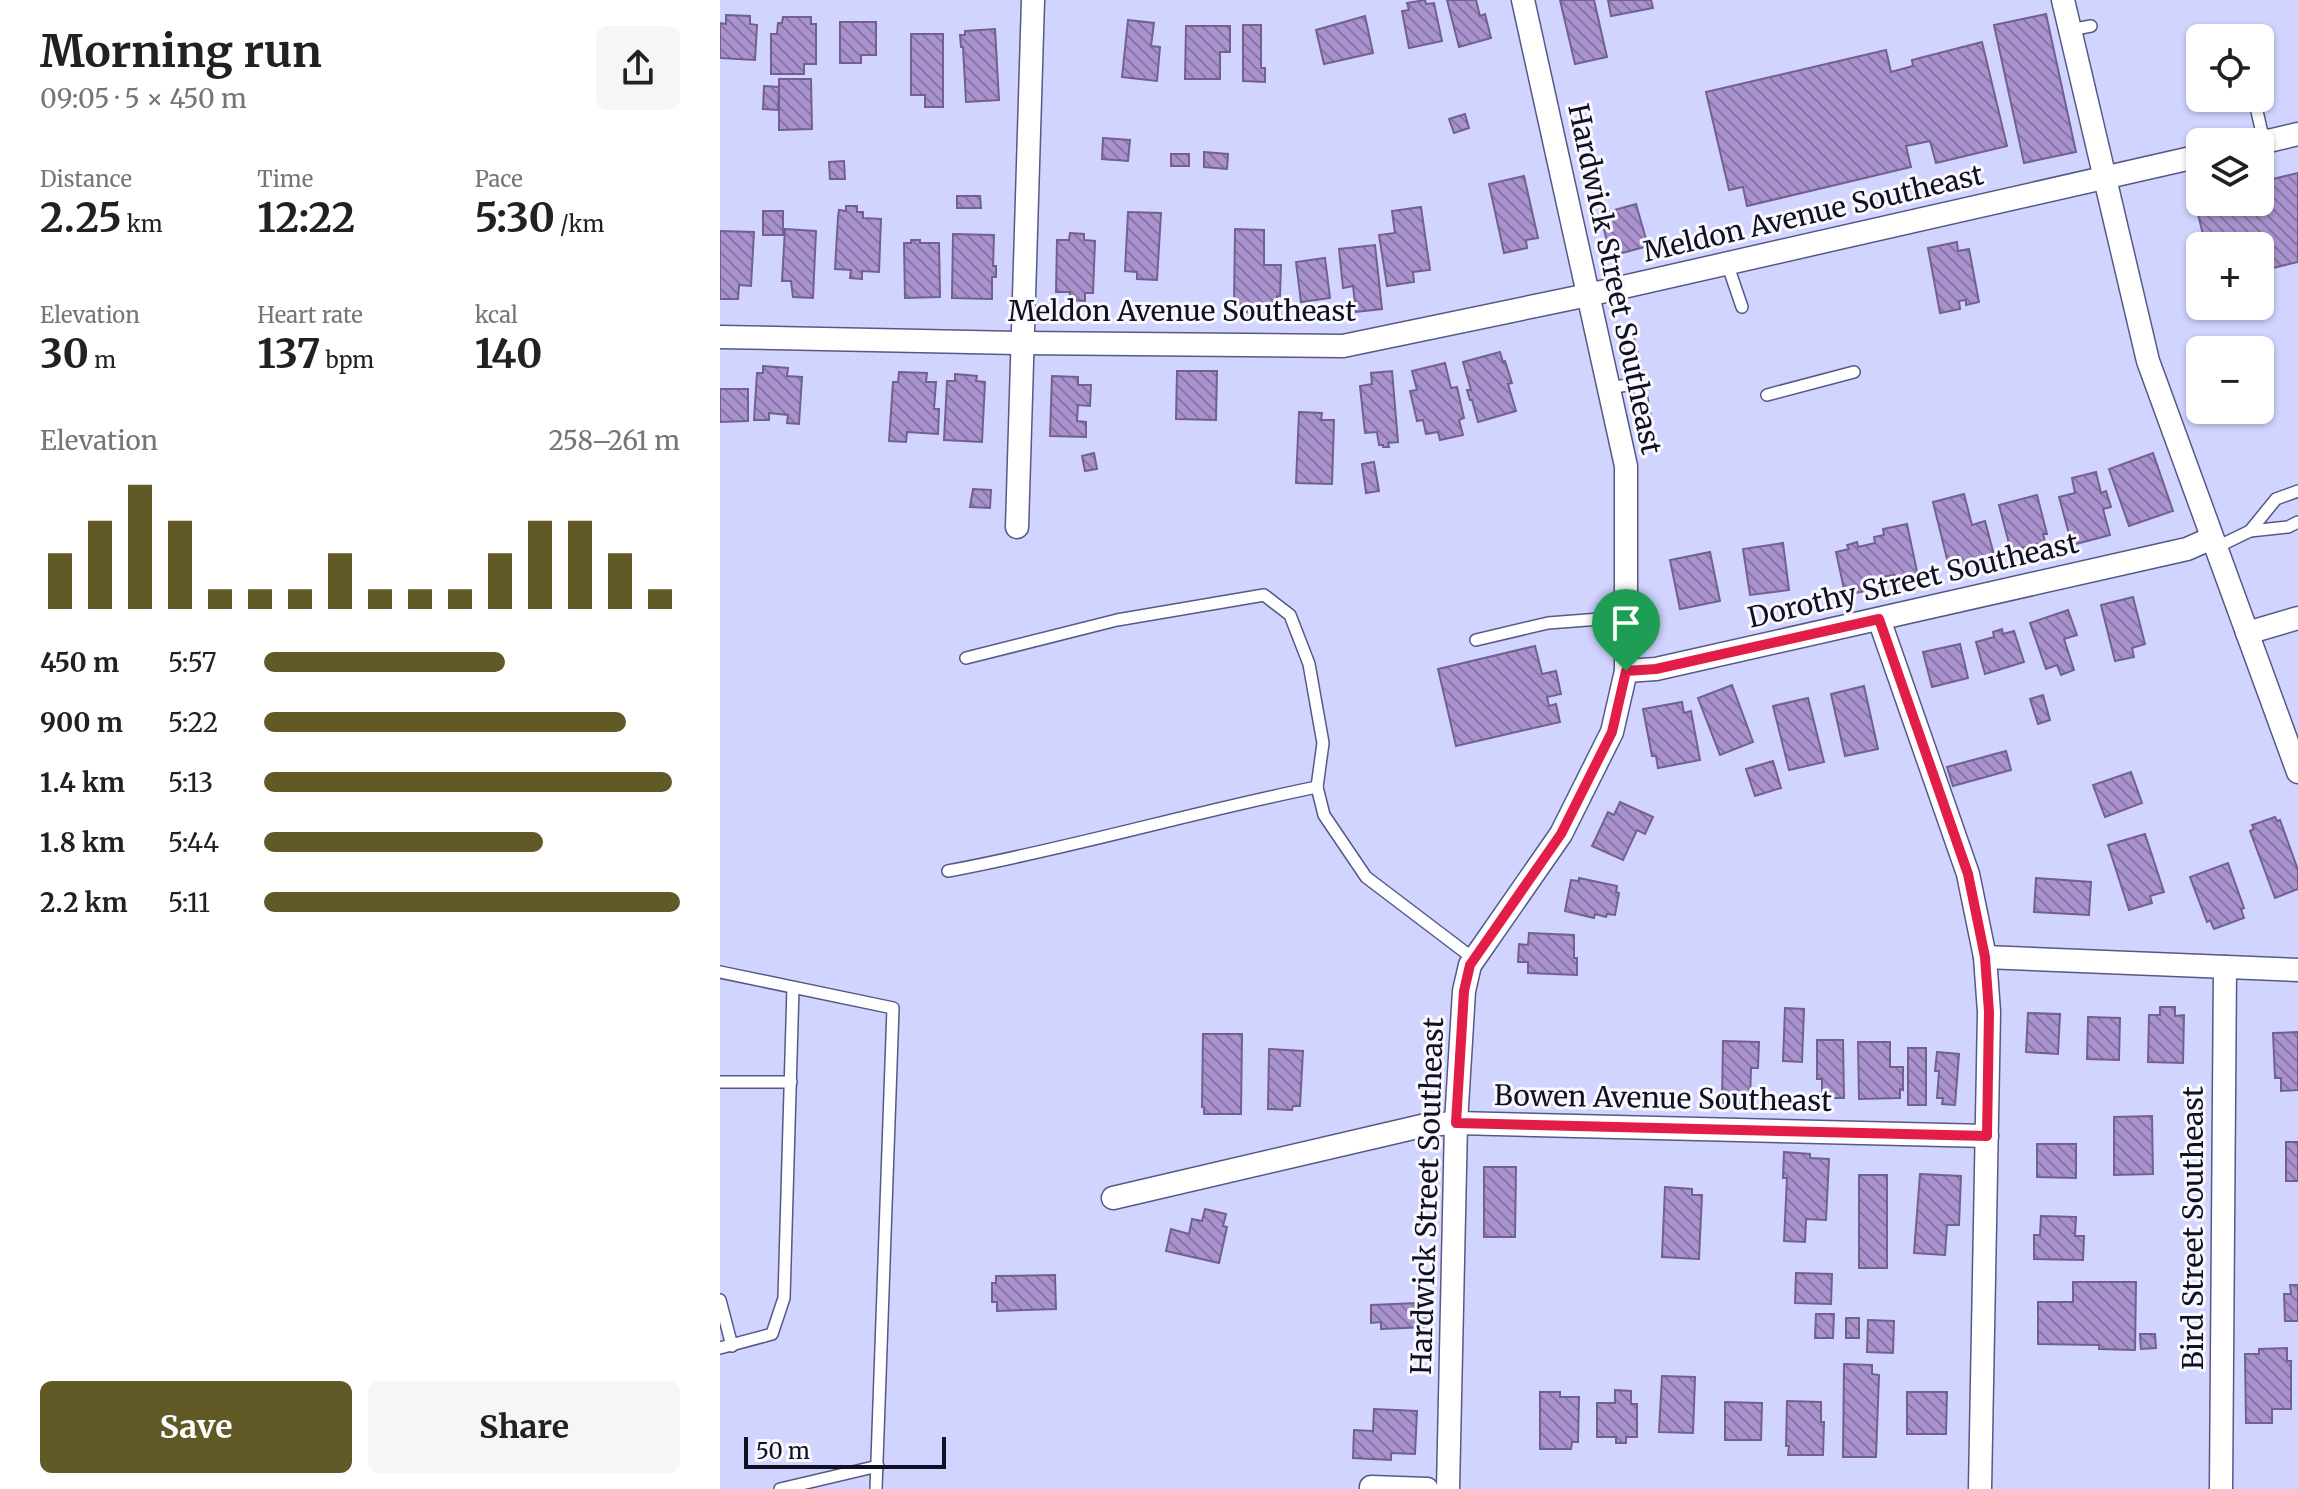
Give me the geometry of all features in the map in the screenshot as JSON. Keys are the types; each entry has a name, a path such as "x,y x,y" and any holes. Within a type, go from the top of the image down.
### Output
{"street":[{"path":"1017,527 1033,0"},
{"name":"Hardwick Street Southeast","path":"1448,1489 1456,1123 1464,991 1470,965 1561,834 1612,732 1626,671 1626,466 1523,0"},
{"path":"2063,0 2081,28 2104,178 2148,361 2298,772"},
{"path":"2274,139 2298,134"},
{"name":"Meldon Avenue Southeast","path":"720,337 1343,346 1588,295 2186,159"},
{"name":"Dorothy Street Southeast","path":"1626,671 1656,669 2214,543"},
{"path":"2247,633 2298,618"},
{"path":"1879,619 1968,874 1985,957 1989,1012 1980,1489"},
{"path":"1985,957 2298,970"},
{"name":"Bird Street Southeast","path":"2221,1489 2225,967"},
{"name":"Bowen Avenue Southeast","path":"1113,1198 1426,1125 1456,1123 1987,1136"},
{"path":"1371,1487 1427,1489"}],"lane":[{"path":"1727,263 1742,307"},
{"path":"1629,342 1646,424"},
{"path":"1767,395 1854,372"},
{"path":"1609,388 1639,383"},
{"path":"2250,531 2276,499 2298,491"},
{"path":"2214,543 2250,531 2288,527 2298,522"},
{"path":"966,658 1117,620 1264,595 1290,615 1309,664 1323,743 1317,787 1324,815 1366,877 1474,959"},
{"path":"1476,640 1548,623 1626,617"},
{"path":"948,871 1026,857 1245,801 1317,787"},
{"path":"720,972 893,1008 876,1489"},
{"path":"720,1300 726,1347 772,1334 784,1298 793,988"},
{"path":"720,1082 791,1082"},
{"path":"780,1489 878,1466"}],"building":[{"path":"1425,0 1426,4 1434,3 1442,41 1409,48 1402,11 1409,10 1407,3"},
{"path":"1447,0 1476,0 1480,16 1485,14 1491,38 1459,47"},
{"path":"1560,0 1594,0 1607,57 1575,64"},
{"path":"1608,0 1651,0 1653,8 1611,16"},
{"path":"2046,14 2076,152 2024,163 1994,25"},
{"path":"726,15 750,16 750,24 757,25 755,60 720,58 720,23 726,24"},
{"path":"1365,16 1373,53 1324,64 1316,30"},
{"path":"783,17 811,17 811,24 816,24 816,64 804,64 804,74 771,74 771,34 777,34 778,23 782,23"},
{"path":"1128,20 1154,23 1151,46 1160,47 1157,81 1122,77"},
{"path":"840,22 876,22 876,55 861,55 861,63 840,63"},
{"path":"1243,25 1261,25 1261,68 1265,68 1265,82 1243,81"},
{"path":"1186,26 1230,26 1230,52 1220,52 1220,79 1185,79"},
{"path":"995,29 999,100 966,102 960,35 965,35 965,31"},
{"path":"911,34 943,34 943,107 925,107 925,95 911,95"},
{"path":"1982,42 2007,146 1936,163 1930,141 1906,146 1911,167 1747,206 1743,187 1729,190 1706,92 1886,50 1891,72 1913,66 1912,60"},
{"path":"779,79 811,79 812,129 779,130"},
{"path":"764,86 779,87 778,110 763,109"},
{"path":"1465,114 1469,128 1454,133 1449,119"},
{"path":"1103,138 1130,140 1128,161 1102,159"},
{"path":"1204,152 1228,154 1227,169 1204,167"},
{"path":"1171,154 1189,154 1189,166 1171,166"},
{"path":"844,161 845,179 830,179 829,162"},
{"path":"2298,173 2298,262 2274,268 2274,232 2202,232 2198,216 2274,216 2274,179"},
{"path":"1524,176 1538,238 1526,240 1527,248 1504,253 1489,184"},
{"path":"957,196 980,196 981,208 957,208"},
{"path":"1636,204 1648,246 1622,253 1618,242 1608,245 1600,214"},
{"path":"846,206 857,206 857,212 863,212 863,218 881,219 879,272 862,271 862,279 850,278 851,270 835,269 839,210 846,211"},
{"path":"1421,207 1430,270 1413,272 1414,282 1387,286 1379,235 1395,233 1392,211"},
{"path":"763,211 783,211 783,235 763,235"},
{"path":"1128,212 1161,213 1157,280 1137,279 1137,272 1125,271"},
{"path":"785,229 816,231 813,298 793,297 791,281 782,281"},
{"path":"1235,229 1264,230 1264,265 1281,265 1277,313 1238,312 1238,305 1234,305"},
{"path":"720,231 754,232 751,286 739,285 738,299 720,299"},
{"path":"1070,233 1084,234 1084,240 1095,241 1093,293 1085,293 1085,301 1069,300 1070,292 1056,292 1057,240 1069,240"},
{"path":"953,234 994,235 993,266 996,266 996,277 992,277 992,299 952,298"},
{"path":"911,240 939,243 940,297 905,298 904,243 911,243"},
{"path":"1957,242 1958,251 1969,249 1979,302 1966,305 1966,300 1959,301 1960,309 1940,313 1928,248"},
{"path":"1375,245 1382,309 1356,312 1353,286 1343,288 1339,249"},
{"path":"1325,258 1330,298 1301,302 1296,262"},
{"path":"1500,352 1512,383 1508,384 1516,411 1478,422 1467,390 1471,390 1463,362"},
{"path":"1445,363 1451,388 1457,387 1464,418 1459,420 1463,435 1440,440 1438,432 1426,434 1423,420 1417,421 1410,391 1417,390 1412,371"},
{"path":"763,366 788,368 787,376 802,377 799,424 787,423 788,415 769,413 769,420 754,420 757,373 763,373"},
{"path":"1177,371 1217,371 1216,420 1176,419"},
{"path":"1392,371 1398,442 1383,447 1379,445 1377,432 1365,433 1360,386 1372,384 1371,373"},
{"path":"899,372 927,373 926,382 936,382 934,409 939,409 938,434 907,432 906,442 889,441 893,382 898,382"},
{"path":"955,374 977,376 976,381 985,382 982,442 944,440 947,381 955,381"},
{"path":"1052,376 1078,377 1078,385 1091,385 1090,406 1078,405 1077,421 1086,422 1086,437 1050,436"},
{"path":"720,389 748,389 748,421 720,422"},
{"path":"1299,412 1322,413 1321,420 1334,420 1332,484 1296,483"},
{"path":"1094,453 1097,469 1085,471 1082,456"},
{"path":"2153,453 2173,511 2129,526 2109,469"},
{"path":"1374,462 1379,491 1366,493 1362,464"},
{"path":"2096,472 2101,493 2106,491 2111,507 2103,509 2110,535 2072,545 2059,497 2075,493 2072,478"},
{"path":"973,489 991,490 990,508 970,507"},
{"path":"1964,494 1972,525 1985,521 1994,555 1949,567 1933,502"},
{"path":"2037,495 2047,534 2043,534 2045,542 2011,551 1999,505"},
{"path":"1907,524 1919,581 1896,586 1894,575 1880,577 1881,580 1876,581 1877,589 1849,594 1848,588 1844,589 1836,552 1849,549 1847,545 1857,542 1858,547 1875,543 1874,537 1884,535 1883,529"},
{"path":"1783,543 1789,590 1750,595 1743,549"},
{"path":"1710,552 1720,601 1680,609 1670,560"},
{"path":"2133,597 2145,644 2132,648 2134,657 2115,661 2101,605"},
{"path":"2068,610 2077,635 2064,639 2074,670 2061,675 2057,665 2046,669 2030,623"},
{"path":"2002,629 2003,634 2014,631 2024,662 1985,674 1976,642 1994,637 1993,632"},
{"path":"1960,644 1968,678 1932,687 1923,652"},
{"path":"1535,646 1542,674 1556,671 1561,694 1547,697 1549,706 1556,704 1560,722 1456,746 1438,669"},
{"path":"1732,685 1753,742 1720,755 1698,698"},
{"path":"1864,686 1878,749 1845,756 1831,694"},
{"path":"2043,695 2050,720 2038,724 2030,699"},
{"path":"1808,698 1824,762 1789,770 1773,706"},
{"path":"1682,702 1684,713 1691,711 1700,760 1658,768 1656,756 1652,756 1643,709"},
{"path":"2006,751 2011,770 1953,786 1947,767"},
{"path":"1773,761 1781,788 1755,796 1746,769"},
{"path":"2131,772 2142,803 2105,817 2093,785"},
{"path":"1620,802 1653,817 1645,834 1637,830 1623,860 1592,846 1608,812 1614,815"},
{"path":"2275,817 2277,821 2280,820 2298,870 2298,889 2275,898 2250,831 2254,829 2252,825"},
{"path":"2145,834 2164,892 2150,896 2152,903 2129,910 2108,845"},
{"path":"2228,863 2244,908 2241,909 2244,918 2214,929 2210,920 2207,922 2190,877"},
{"path":"1579,878 1617,886 1616,892 1619,893 1615,915 1607,914 1606,917 1595,914 1594,918 1565,911 1571,880 1579,881"},
{"path":"2036,878 2091,882 2089,915 2034,912"},
{"path":"1529,933 1574,935 1577,975 1528,973 1528,962 1518,962 1519,944 1528,945"},
{"path":"2160,1007 2175,1007 2175,1016 2184,1015 2183,1063 2148,1062 2149,1015 2160,1015"},
{"path":"1785,1008 1804,1009 1802,1062 1783,1061"},
{"path":"2028,1013 2060,1014 2058,1054 2026,1052"},
{"path":"2088,1017 2120,1018 2119,1060 2087,1059"},
{"path":"2298,1032 2298,1090 2281,1091 2281,1078 2275,1078 2273,1033"},
{"path":"1203,1034 1242,1034 1241,1114 1204,1114"},
{"path":"1817,1040 1843,1040 1844,1098 1822,1098 1822,1079 1817,1079"},
{"path":"1723,1041 1759,1042 1758,1068 1751,1068 1750,1103 1722,1103"},
{"path":"1858,1042 1890,1042 1890,1067 1903,1067 1900,1098 1859,1099"},
{"path":"1908,1048 1926,1048 1926,1105 1908,1105"},
{"path":"1269,1049 1303,1051 1300,1106 1293,1106 1292,1110 1268,1109"},
{"path":"1937,1052 1959,1054 1955,1105 1942,1104 1943,1098 1937,1098"},
{"path":"2152,1116 2153,1174 2114,1175 2114,1117"},
{"path":"2286,1142 2298,1142 2298,1181 2286,1181"},
{"path":"2037,1144 2076,1144 2076,1178 2037,1177"},
{"path":"1784,1152 1829,1159 1826,1220 1806,1219 1805,1242 1784,1241 1787,1178 1783,1178"},
{"path":"1484,1167 1516,1167 1515,1237 1484,1237"},
{"path":"1920,1174 1961,1176 1959,1225 1947,1225 1945,1255 1914,1253"},
{"path":"1859,1175 1887,1175 1887,1268 1859,1268"},
{"path":"1665,1187 1692,1189 1692,1195 1702,1195 1699,1259 1662,1257"},
{"path":"1205,1209 1226,1214 1223,1226 1227,1227 1219,1263 1166,1251 1171,1229 1189,1234 1192,1219 1202,1221"},
{"path":"2041,1216 2076,1217 2075,1236 2084,1236 2083,1260 2034,1259 2034,1235 2040,1235"},
{"path":"1796,1273 1832,1274 1831,1304 1795,1303"},
{"path":"1055,1275 1056,1309 997,1311 997,1302 992,1302 992,1283 996,1283 996,1276"},
{"path":"2073,1282 2136,1282 2135,1350 2099,1349 2099,1345 2038,1344 2038,1302 2073,1302"},
{"path":"2290,1285 2298,1285 2298,1321 2285,1321 2284,1294 2291,1294"},
{"path":"1418,1303 1425,1306 1426,1327 1381,1329 1381,1322 1371,1323 1371,1305"},
{"path":"1816,1314 1834,1314 1833,1338 1815,1338"},
{"path":"1846,1318 1859,1318 1859,1338 1846,1338"},
{"path":"1868,1320 1894,1321 1893,1353 1867,1352"},
{"path":"2140,1334 2155,1334 2156,1348 2141,1349"},
{"path":"2287,1348 2287,1361 2291,1361 2291,1409 2272,1409 2272,1423 2246,1423 2245,1354 2259,1354 2259,1349"},
{"path":"1844,1364 1872,1365 1872,1374 1879,1375 1876,1457 1843,1457"},
{"path":"1662,1376 1695,1377 1693,1433 1659,1432"},
{"path":"1615,1390 1631,1391 1631,1404 1637,1404 1637,1437 1626,1437 1626,1443 1616,1443 1616,1437 1597,1437 1597,1403 1615,1403"},
{"path":"1540,1392 1560,1392 1560,1397 1579,1397 1578,1442 1572,1442 1571,1449 1540,1449"},
{"path":"1907,1392 1947,1392 1946,1434 1907,1434"},
{"path":"1787,1401 1821,1402 1823,1455 1788,1455"},
{"path":"1725,1402 1762,1403 1761,1440 1725,1440"},
{"path":"1374,1409 1417,1411 1415,1454 1391,1453 1391,1460 1353,1458 1354,1430 1373,1431"}],"route":[{"path":"1879,619 1968,874 1985,957 1989,1012 1987,1136 1456,1123 1464,991 1470,965 1561,834 1612,732 1626,671 1656,669 1879,619"}]}
